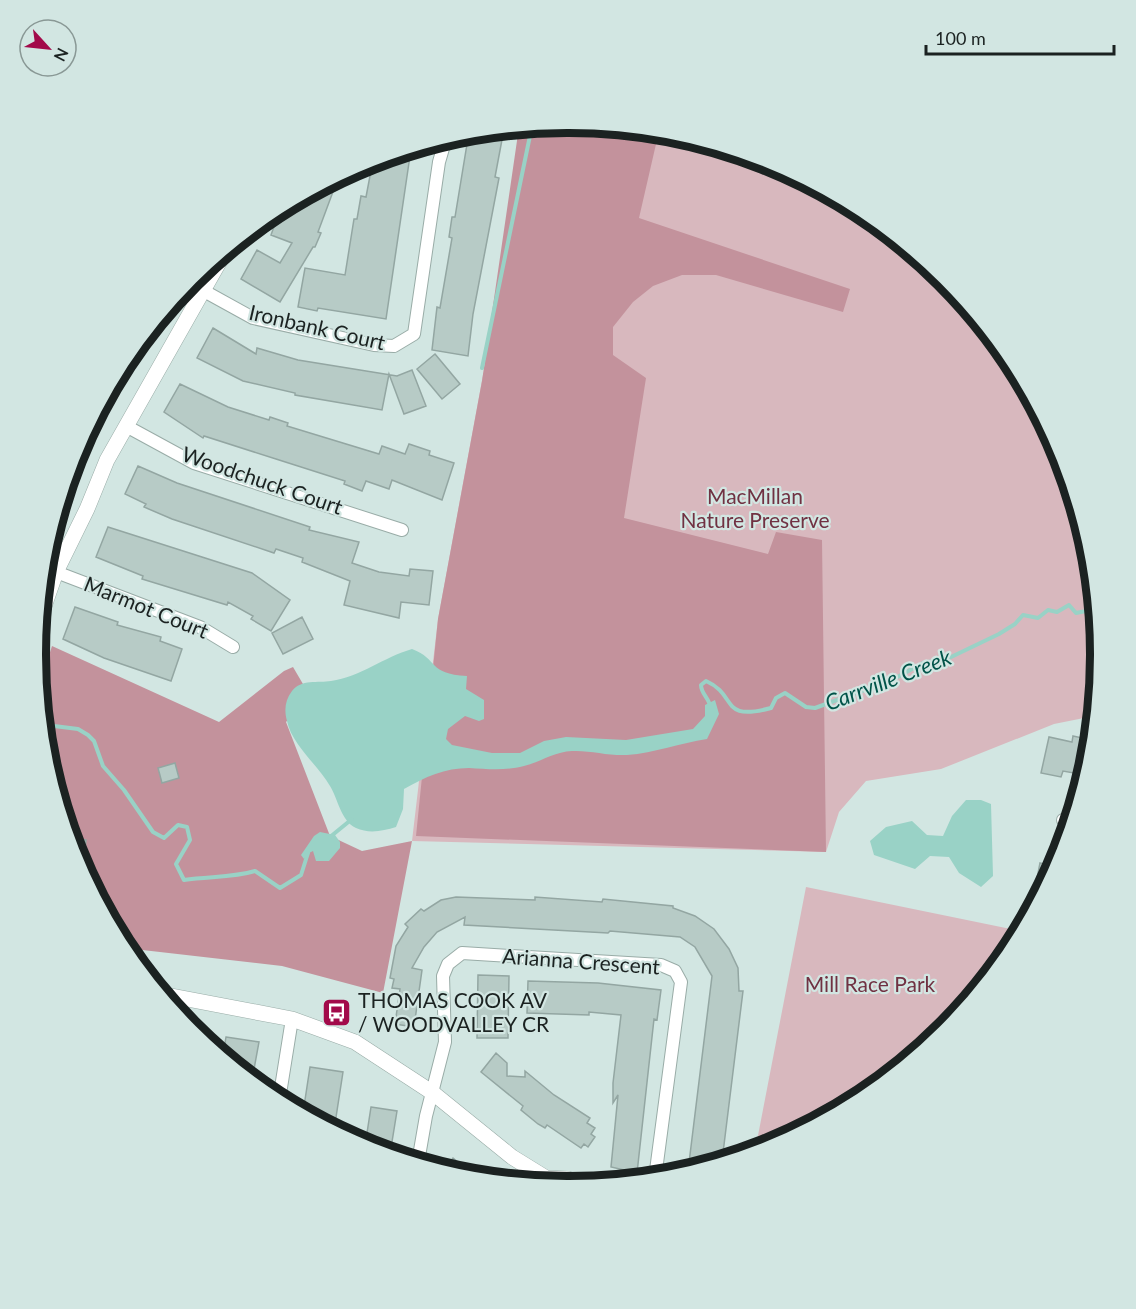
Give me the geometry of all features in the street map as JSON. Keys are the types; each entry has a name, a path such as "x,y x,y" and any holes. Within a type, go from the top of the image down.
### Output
{"street":[{"name":"Ironbank Court","path":"204,291 254,318 375,345 394,346 414,334 443,149"},
{"path":"51,587 87,509 106,460 215,271"},
{"name":"Woodchuck Court","path":"126,426 194,462 348,510 402,530"},
{"name":"Marmot Court","path":"56,572 200,627 233,647"},
{"name":"Arianna Crescent","path":"433,1093 445,1042 443,976 454,957 462,953 669,967 679,976 681,982 657,1168"},
{"path":"175,997 292,1019 355,1042 378,1054 433,1093 512,1157 539,1175"},
{"path":"281,1090 292,1019"},
{"path":"420,1154 433,1093"}],"green space":[{"name":"MacMillan Nature Preserve","path":"565,133 636,137 703,151 768,173 829,203 885,241 937,286 982,337 1020,394 1036,424 1062,487 1072,520 1085,586 1090,654 1085,718 1054,724 941,769 866,781 839,812 826,852 412,841 438,619 483,375"},
{"name":"Mill Race Park","path":"806,887 1011,929 982,972 937,1023 912,1047 858,1088 829,1106 757,1140"}],"shaded area":[{"path":"602,134 657,141 639,218 850,289 843,312 716,275 682,275 653,286 633,302 613,327 613,355 646,378 624,518 768,554 776,532 822,540 826,852 416,836 438,619 482,381 518,135"},
{"path":"52,646 219,722 284,671 293,667 310,696 286,722 330,836 362,851 412,841 383,993 282,966 138,949 100,885 74,822 64,789 51,723 47,663"},
{"path":"412,649 445,672 467,676 466,689 484,700 484,719 479,721 465,716 448,729 446,739 452,745 492,753 520,753 544,741 566,737 626,740 693,729 705,716 705,705 715,700 719,714 707,739 657,750 620,755 572,751 559,753 517,768 460,768 435,774 404,789 403,809 396,827 376,831 361,830 347,820 325,778 294,738 285,709 290,694 300,685 342,679"},
{"path":"966,800 981,800 991,804 993,876 981,887 959,873 949,857 930,856 915,869 874,855 870,841 886,827 912,821 927,835 943,836 952,816"},
{"path":"320,832 335,835 340,842 340,848 329,861 316,861 313,851 304,859 301,855 314,836"}],"building":[{"path":"503,137 495,177 499,178 473,314 468,356 432,350 437,307 440,308 452,238 449,237 452,217 455,217 467,143"},
{"path":"410,158 386,319 298,307 305,268 345,275 354,219 357,219 361,196 366,197 371,172"},
{"path":"334,189 318,232 321,233 315,247 280,302 241,279 257,250 280,263 292,243 271,235 278,221"},
{"path":"213,328 256,354 257,348 298,360 389,375 382,410 295,395 295,393 243,381 197,358"},
{"path":"435,354 460,384 442,399 417,369"},
{"path":"412,370 426,406 404,414 389,375 397,376"},
{"path":"180,384 228,407 269,420 270,417 288,423 287,426 379,454 382,446 405,454 409,444 430,451 429,455 454,463 442,500 392,480 389,489 366,481 362,491 344,484 345,481 204,436 203,438 164,412"},
{"path":"138,466 177,483 310,527 309,530 359,542 352,563 379,572 409,576 410,569 433,571 429,605 401,602 399,618 344,605 350,581 302,562 303,558 276,549 274,553 172,519 144,507 146,504 125,494"},
{"path":"108,527 252,573 290,600 271,631 251,619 253,616 228,602 227,605 142,579 143,576 96,557"},
{"path":"75,607 118,622 117,625 161,637 160,641 182,649 171,681 104,658 63,639"},
{"path":"302,617 313,639 283,654 272,633"},
{"path":"1073,736 1082,738 1075,773 1063,771 1061,777 1041,773 1049,737 1072,742"},
{"path":"175,763 179,778 162,783 158,768"},
{"path":"80,839 86,840 85,851"},
{"path":"1040,863 1045,864 1036,885"},
{"path":"456,897 535,900 535,897 602,902 603,899 673,906 673,908 695,916 714,929 729,949 738,968 739,991 743,991 723,1152 689,1161 712,976 695,947 680,937 610,931 608,933 464,925 465,917 437,932 424,947 412,968 422,970 414,1027 395,1024 400,989 392,988 394,979 390,978 396,946 408,927 405,924 421,909 424,911 441,900"},
{"path":"478,975 509,976 508,1038 477,1038"},
{"path":"528,981 598,983 661,990 657,1020 654,1019 637,1172 611,1167 618,1095 613,1103 613,1083 621,1015 589,1012 589,1015 527,1013"},
{"path":"226,1037 259,1042 254,1070 251,1068 224,1047"},
{"path":"496,1053 507,1063 507,1076 525,1077 525,1071 554,1095 590,1118 587,1123 595,1128 591,1134 595,1137 588,1147 584,1144 581,1148 547,1125 545,1128 538,1124 521,1110 523,1106 481,1072"},
{"path":"310,1067 343,1072 335,1121 304,1104"},
{"path":"371,1107 397,1111 391,1145 367,1135"},
{"path":"453,1158 461,1165 450,1162"}],"waterway":[{"path":"482,368 530,134"},
{"name":"Carrville Creek","path":"710,707 701,688 706,681 716,687 731,705 743,712 771,708 776,698 785,693 806,707 815,708 892,680 923,663 949,658 999,634 1015,624 1023,615 1038,618 1048,610 1057,612 1069,605 1076,613 1086,611 1087,607"},
{"name":"Carrville Creek","path":"51,725 78,729 94,741 103,766 124,790 153,832 164,838 178,825 187,827 190,840 176,864 184,880 238,875 255,871 280,888 301,875 308,853"},
{"name":"Carrville Creek","path":"330,837 352,819"}],"place":[{"name":"THOMAS COOK AV / WOODVALLEY CR","path":"337,1013"}]}
